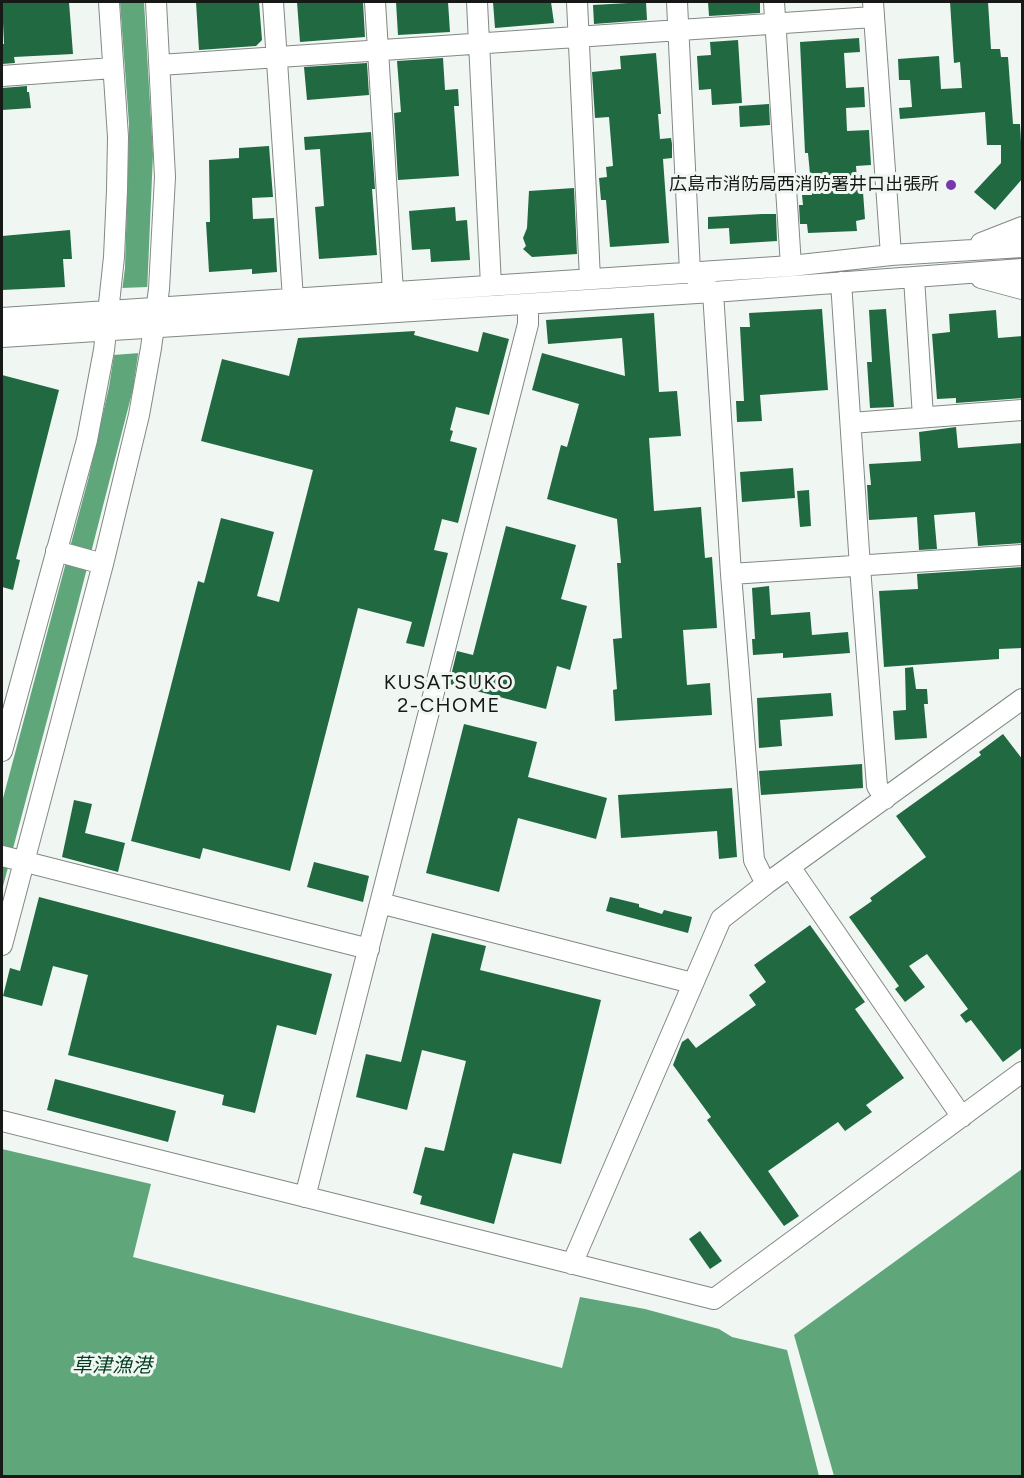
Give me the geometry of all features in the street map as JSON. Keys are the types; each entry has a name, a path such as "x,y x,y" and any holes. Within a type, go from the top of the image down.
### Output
{"street":[{"path":"2,751 61,552 113,320 118,137 109,2"},
{"path":"2,945 13,859 138,415 150,318 162,258 165,177 156,2"},
{"path":"273,2 293,299"},
{"path":"375,2 380,51 393,292"},
{"path":"477,2 491,285"},
{"path":"577,2 590,279"},
{"path":"677,2 690,272 713,292 731,574 754,860 766,884"},
{"path":"774,2 791,266"},
{"path":"160,64 775,25 873,9 891,255"},
{"path":"2,76 113,68"},
{"path":"961,249 1023,226"},
{"path":"150,318 293,299 791,266 961,249 1023,248"},
{"path":"2,318 113,320 528,304 1023,269"},
{"path":"962,274 1023,289"},
{"path":"914,278 923,417"},
{"path":"841,282 877,786 885,799"},
{"path":"305,1197 528,324 528,304"},
{"path":"2,337 113,320"},
{"path":"851,423 1023,410"},
{"path":"61,552 98,562"},
{"path":"731,574 1023,555"},
{"path":"572,1264 692,983 722,919 766,884 1023,699"},
{"path":"13,859 369,949"},
{"path":"790,867 962,1117"},
{"path":"380,903 692,983"},
{"path":"2,1121 714,1299 1023,1072"}],"water":[{"path":"120,2 144,2 153,154 147,293 133,389 2,890 2,802 88,480 114,355 125,268 129,124"},
{"name":"草津漁港","path":"2,1149 151,1184 133,1257 562,1368 580,1297 645,1309 719,1329 732,1337 787,1350 819,1476 2,1476"},
{"path":"1022,1169 1022,1476 834,1476 794,1335"}],"pier":[{"path":"148,287 140,353 113,355 121,288"}],"building":[{"path":"2,2 69,2 73,54 14,57 15,63 2,64 2,44 4,44"},
{"path":"196,2 259,2 262,40 256,46 199,50"},
{"path":"297,2 363,2 365,37 300,42"},
{"path":"396,2 448,2 450,32 398,35"},
{"path":"493,2 551,2 554,23 495,28"},
{"path":"646,2 647,20 594,24 593,5"},
{"path":"708,2 760,2 760,13 709,16"},
{"path":"950,2 988,2 991,49 1000,49 1001,57 1008,57 1013,124 1020,124 1023,178 995,210 974,192 1001,163 1001,145 987,145 985,112 900,119 899,108 912,107 910,80 899,80 898,59 939,56 941,89 962,88 960,62 954,63"},
{"path":"859,38 860,52 844,53 846,88 864,87 865,107 846,108 847,131 869,130 871,165 856,166 858,192 863,192 865,219 856,221 857,231 808,233 807,224 800,224 799,205 803,205 802,195 812,195 808,153 805,153 800,42"},
{"path":"738,40 742,103 712,105 711,89 699,90 697,56 711,55 710,42"},
{"path":"656,53 661,114 658,114 660,139 671,138 672,144 672,158 663,159 669,243 610,247 606,200 601,200 599,178 607,177 606,167 613,166 609,117 595,118 592,72 621,69 620,56"},
{"path":"443,58 445,90 458,89 459,106 454,106 459,176 398,180 394,113 401,112 397,61"},
{"path":"367,63 369,95 307,100 304,67"},
{"path":"27,86 31,108 2,110 2,88"},
{"path":"769,104 770,125 740,127 739,106"},
{"path":"371,132 377,255 319,259 315,207 324,206 320,149 305,150 304,137"},
{"path":"269,146 273,197 252,198 253,219 274,218 277,272 252,274 252,269 209,272 206,222 210,222 209,160 239,158 239,148"},
{"path":"574,188 577,254 532,257 523,249 526,246 523,238 527,228 529,191"},
{"path":"455,207 456,221 467,220 470,260 431,262 430,249 412,250 409,211"},
{"path":"776,214 777,241 730,244 729,228 708,229 708,217"},
{"path":"70,230 72,259 63,259 65,287 2,290 2,236"},
{"path":"822,309 828,390 760,395 762,421 737,422 736,401 744,401 740,327 750,327 749,313"},
{"path":"886,309 894,407 870,408 867,362 872,362 869,310"},
{"path":"996,310 998,338 1023,336 1023,398 956,403 956,398 937,399 932,334 950,332 949,314"},
{"path":"654,313 659,392 677,391 681,436 649,438 654,511 701,507 705,558 712,557 717,628 683,630 687,685 710,683 712,715 615,721 613,690 617,689 613,639 622,638 617,563 621,563 617,519 547,499 561,445 567,447 579,404 532,390 542,353 625,376 622,338 548,344 546,320"},
{"path":"415,331 414,335 478,352 483,332 509,339 489,415 456,407 450,430 453,431 450,441 477,448 458,523 442,519 434,550 448,553 424,647 406,643 412,622 358,608 290,871 203,848 200,859 131,841 198,581 204,583 221,518 274,532 257,596 279,602 313,470 201,441 222,359 289,376 298,338"},
{"path":"2,375 59,390 16,559 20,560 13,590 2,587"},
{"path":"956,427 958,448 1023,443 1023,509 1021,509 1023,543 978,546 975,512 934,515 937,549 919,550 917,517 869,520 867,485 871,485 869,464 921,461 919,432"},
{"path":"793,468 795,498 742,502 740,472"},
{"path":"809,490 811,526 800,527 797,491"},
{"path":"506,526 576,545 561,599 587,606 570,670 557,666 546,709 449,684 457,651 473,655"},
{"path":"1023,567 1023,648 999,649 999,659 884,667 879,591 918,589 917,574"},
{"path":"769,586 771,615 810,612 812,635 848,632 850,653 783,658 783,653 753,655 752,639 755,639 752,588"},
{"path":"913,667 916,689 927,689 928,704 924,704 927,738 895,740 893,711 906,710 905,668"},
{"path":"831,693 833,716 780,720 782,746 759,748 757,698"},
{"path":"464,724 537,742 528,777 607,798 596,839 518,818 499,892 426,873"},
{"path":"1003,734 1023,760 1023,1047 1003,1062 971,1020 966,1023 960,1015 968,1009 927,954 909,966 925,987 905,1002 895,989 899,986 849,917 872,901 870,898 926,857 896,816 981,755 979,752"},
{"path":"862,764 863,788 761,795 759,771"},
{"path":"732,788 737,857 719,859 717,831 621,838 618,795"},
{"path":"74,800 92,804 85,833 125,843 118,872 62,857"},
{"path":"314,862 369,876 363,902 307,887"},
{"path":"39,897 332,974 316,1035 277,1025 255,1113 222,1105 224,1095 68,1055 88,975 53,966 42,1006 3,996 10,968 20,971"},
{"path":"610,897 639,904 639,907 662,914 664,910 692,917 688,933 606,911"},
{"path":"810,925 865,1002 855,1009 904,1078 866,1105 872,1112 845,1131 838,1122 768,1171 799,1216 784,1226 707,1120 711,1117 673,1065 682,1042 688,1038 696,1048 756,1005 749,995 766,982 754,965"},
{"path":"432,933 486,946 480,970 601,1000 561,1164 513,1153 494,1224 420,1204 422,1196 413,1193 425,1147 444,1151 466,1061 422,1050 407,1110 356,1097 366,1054 401,1062"},
{"path":"55,1079 176,1111 168,1142 47,1110"},
{"path":"700,1231 722,1261 710,1269 689,1239"}],"place":[{"name":"広島市消防局西消防署井口出張所","path":"951,185"}],"district":[{"name":"KUSATSUKO 2-CHOME","path":"449,694"}]}
